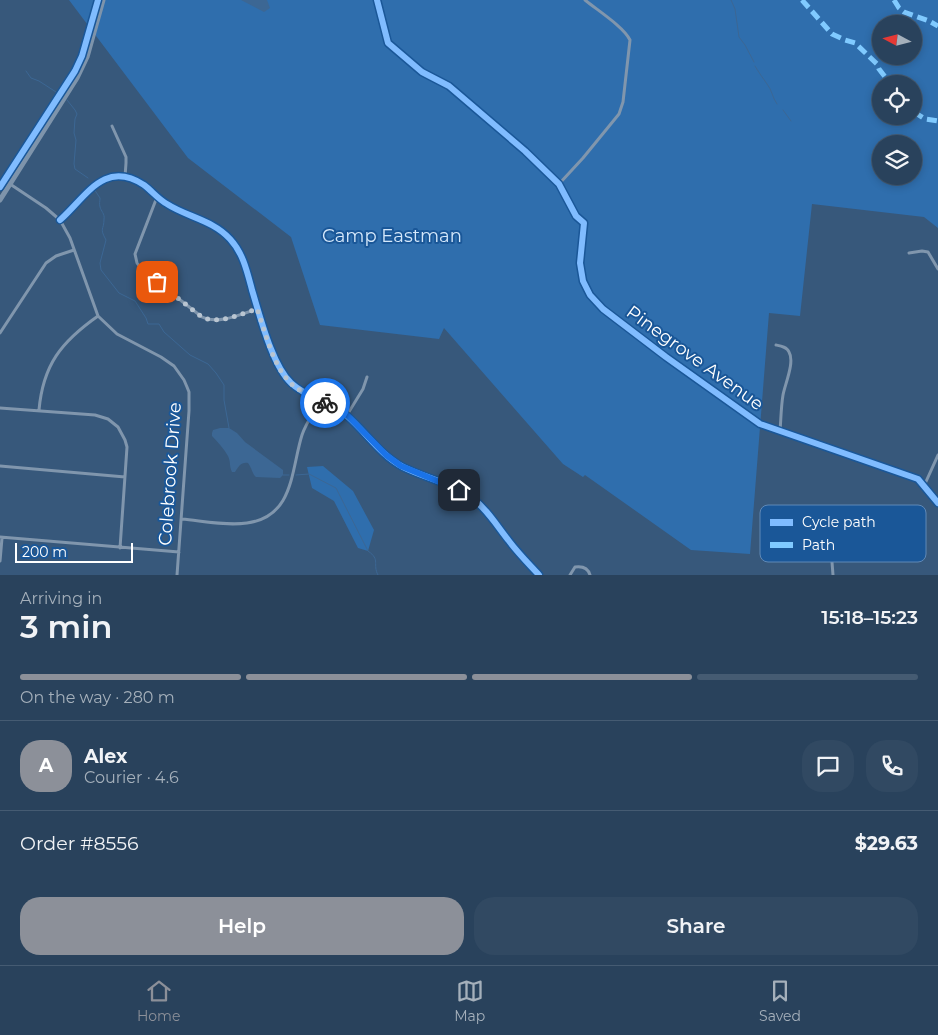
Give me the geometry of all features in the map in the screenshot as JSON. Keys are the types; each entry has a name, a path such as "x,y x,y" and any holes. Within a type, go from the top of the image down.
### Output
{"main road":[{"path":"0,200 77,78 87,57 103,0"}],"street":[{"name":"Pinegrove Avenue","path":"378,0 388,43 422,72 449,86 559,184 576,216 584,223 580,263 583,281 590,295 603,309 760,424 918,479 938,502"},
{"path":"559,184 619,114 623,102 630,40 628,34 585,0"},
{"path":"112,126 126,157 125,177"},
{"path":"60,220 99,182 112,177 125,177 144,185 174,209 217,228 230,239 242,256 271,349 281,370 295,386 347,415 386,455 396,462 417,473 459,490 474,499 539,575"},
{"name":"Colebrook Drive","path":"10,184 46,208 60,220 74,250 98,316 117,334 168,361 177,369 187,387 190,411 177,575"},
{"path":"157,197 135,254 136,262 142,270 207,320 217,321 257,309"},
{"path":"0,333 46,263 56,256 74,250"},
{"path":"908,253 922,250 928,252 938,269"},
{"path":"39,410 45,379 55,357 70,337 98,316"},
{"path":"776,345 784,347 791,355 783,396 780,431"},
{"path":"347,415 363,389 367,377"},
{"path":"182,519 246,523 260,520 273,513 280,506 286,494 292,479 302,436 320,401"},
{"path":"0,408 94,415 108,418 122,432 127,456 120,548"},
{"path":"924,486 938,455"},
{"path":"0,466 125,477"},
{"path":"0,562 1,538 179,552"},
{"path":"832,562 833,575"},
{"path":"570,575 575,567 580,566 586,568 590,575"}],"green space":[{"name":"Camp Eastman","path":"69,0 938,0 938,228 924,217 812,204 800,316 769,313 750,554 691,550 585,475 583,477 563,464 444,328 439,339 320,325 291,237 188,158"},
{"path":"323,466 353,491 374,530 368,551 358,548 334,501 312,488 307,467"}],"shaded area":[{"path":"241,0 267,0 270,8 264,12"},
{"path":"229,428 237,433 245,442 283,470 283,475 280,478 256,477 248,463 240,465 235,472 232,472 228,456 212,436 213,430"}],"waterway":[{"path":"731,0 735,9 739,37 754,62"},
{"path":"755,66 769,86 777,104"},
{"path":"26,71 31,78 56,92"},
{"path":"67,100 77,114 74,133 76,140 75,169 88,178"},
{"path":"783,110 791,121"},
{"path":"94,189 100,198 100,206 104,217 102,231 106,240 100,263 101,270 119,293 135,301 148,324 159,324 164,332 190,355 208,364 216,373 224,385 224,400 229,428"},
{"path":"296,475 309,474 336,488 368,551 374,557 378,575"},
{"path":"283,475 289,475"}],"marked path":[{"path":"802,0 832,34 855,43 877,64 884,75"},
{"path":"894,0 904,12 938,26"},
{"path":"922,117 938,121"}],"cycle path":[{"path":"0,187 75,71 82,56 98,0"},
{"path":"377,0 388,43 422,72 449,86 525,151 559,184 576,216 584,223 580,263 583,281 590,295 603,309 760,424 918,479 938,503"},
{"path":"60,220 97,184 118,176 130,178 144,185 167,204 216,227 230,239 241,256 272,353 284,375 291,383 304,393 347,416 380,450 395,462 411,471 456,488 472,498 487,512 516,550 539,575"}],"way so far":[{"path":"157,282 207,320 217,321 257,309 271,349 284,376 301,391 325,403"}],"route":[{"path":"325,403 347,415 386,455 401,466 459,490"}]}
